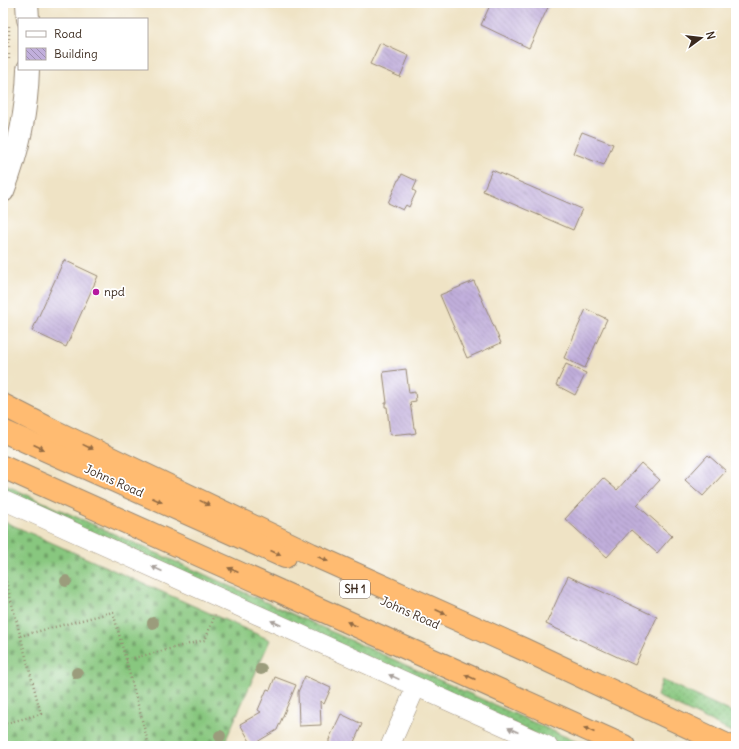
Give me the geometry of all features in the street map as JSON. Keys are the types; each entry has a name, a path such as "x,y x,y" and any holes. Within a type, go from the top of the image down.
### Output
{"highway":[{"name":"SH 1","path":"3,405 311,554 523,649 730,746"},
{"name":"Johns Road","path":"3,431 706,746"},
{"path":"3,467 624,746"}],"street":[{"path":"20,18 27,3"},
{"path":"3,191 21,129 28,82 21,70"},
{"path":"3,500 548,746"},
{"path":"390,746 416,687"}],"path":[{"path":"3,570 40,714 3,724"},
{"path":"126,660 204,640 222,599"},
{"path":"20,636 113,612 148,746"}],"green space":[{"path":"3,484 586,746 563,746 3,494"},
{"path":"3,521 270,640 223,746 3,746"},
{"path":"662,680 736,714 736,734 657,696"}],"building":[{"path":"491,3 550,3 529,48 481,25"},
{"path":"380,43 409,56 400,77 370,64"},
{"path":"582,132 613,144 604,165 573,153"},
{"path":"492,170 582,209 573,230 483,191"},
{"path":"402,174 417,181 413,190 416,192 409,207 406,205 403,210 388,203"},
{"path":"64,260 98,276 66,347 32,331"},
{"path":"474,281 501,343 467,358 440,295"},
{"path":"586,309 607,319 585,368 564,358"},
{"path":"566,364 586,373 575,395 556,385"},
{"path":"406,369 409,393 415,392 416,401 410,402 416,433 390,435 387,407 385,407 385,403 387,403 383,372"},
{"path":"708,455 726,471 703,496 685,480"},
{"path":"641,463 660,480 637,505 672,536 657,553 631,530 607,557 565,519 603,478 617,490"},
{"path":"568,576 657,617 635,665 546,624"},
{"path":"305,676 331,688 324,704 320,701 321,725 299,726 298,692"},
{"path":"275,677 296,685 277,730 252,745 240,724 261,712 258,710 267,689 270,690"},
{"path":"341,714 362,724 354,742 354,746 329,745 329,739 331,739 330,737"}],"place":[{"name":"npd","path":"96,292"}]}
